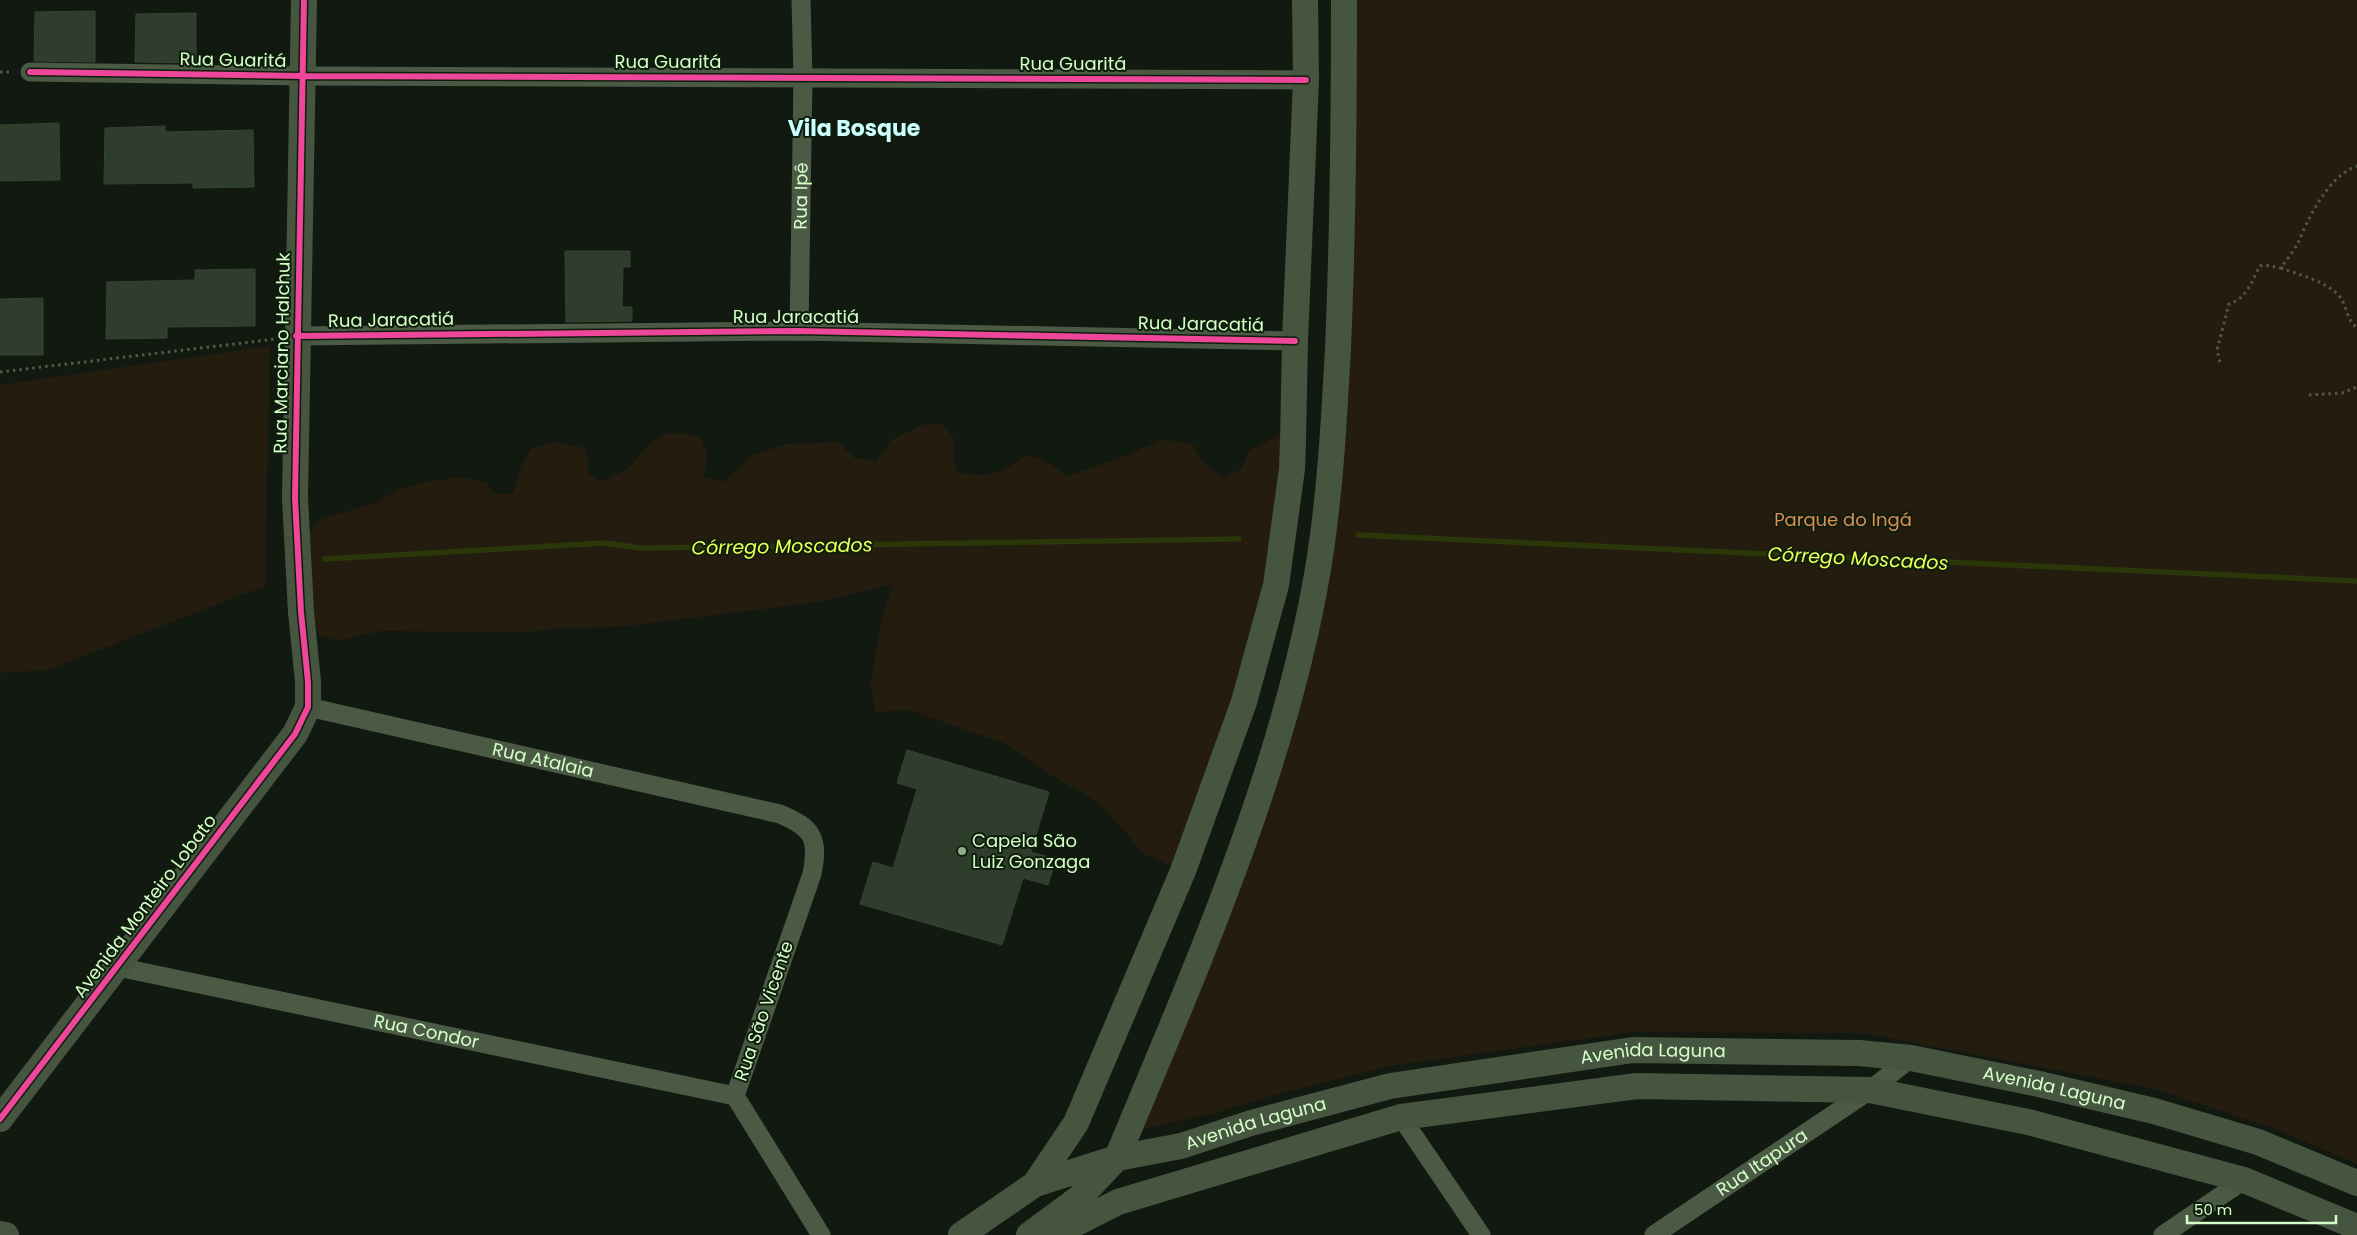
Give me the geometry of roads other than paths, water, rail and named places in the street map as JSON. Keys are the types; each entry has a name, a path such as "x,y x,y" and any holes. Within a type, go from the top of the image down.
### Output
{"main road":[{"name":"Rua Marciano Halchuk","path":"304,0 296,336 296,533 308,682 308,706"},
{"path":"1035,1184 1080,1114 1183,871 1244,702 1276,585 1292,469 1295,341 1306,80 1305,0"},
{"path":"1029,1235 1079,1198 1117,1158 1242,847 1290,699 1318,570 1332,467 1339,322 1344,117 1344,0"},
{"name":"Avenida Monteiro Lobato","path":"0,1119 296,734 308,706"},
{"name":"Avenida Laguna","path":"961,1235 1035,1184 1117,1158 1181,1146 1251,1123 1390,1086 1633,1050 1859,1053 1911,1058 2040,1084 2154,1111 2258,1142 2357,1184"},
{"name":"Avenida Laguna","path":"1053,1235 1118,1202 1401,1117 1637,1086 1870,1090 2028,1122 2244,1180 2357,1227"},
{"path":"2298,1202 2357,1218"},
{"path":"0,1234 6,1235"}],"street":[{"name":"Rua Ipê","path":"799,331 803,77 801,0"},
{"name":"Rua Guaritá","path":"30,72 303,76 1306,80"},
{"name":"Rua Jaracatiá","path":"296,336 799,331 1295,341"},
{"name":"Rua Atalaia","path":"308,706 780,814"},
{"name":"Rua São Vicente","path":"780,814 806,828 812,839 816,854 812,874 735,1096 821,1235"},
{"name":"Rua Condor","path":"118,967 735,1096"},
{"name":"Rua Itapura","path":"1654,1235 1870,1090 1911,1058"},
{"path":"1401,1117 1481,1235"},
{"path":"2162,1235 2244,1180"}],"waterway":[{"name":"Córrego Moscados","path":"1358,535 2357,581"},
{"name":"Córrego Moscados","path":"325,559 605,543 640,548 1239,539"}],"place":[{"name":"Capela São Luiz Gonzaga","path":"962,851"}],"district":[{"name":"Vila Bosque","path":"854,128"}],"park label":[{"name":"Parque do Ingá","path":"1843,520"}]}
